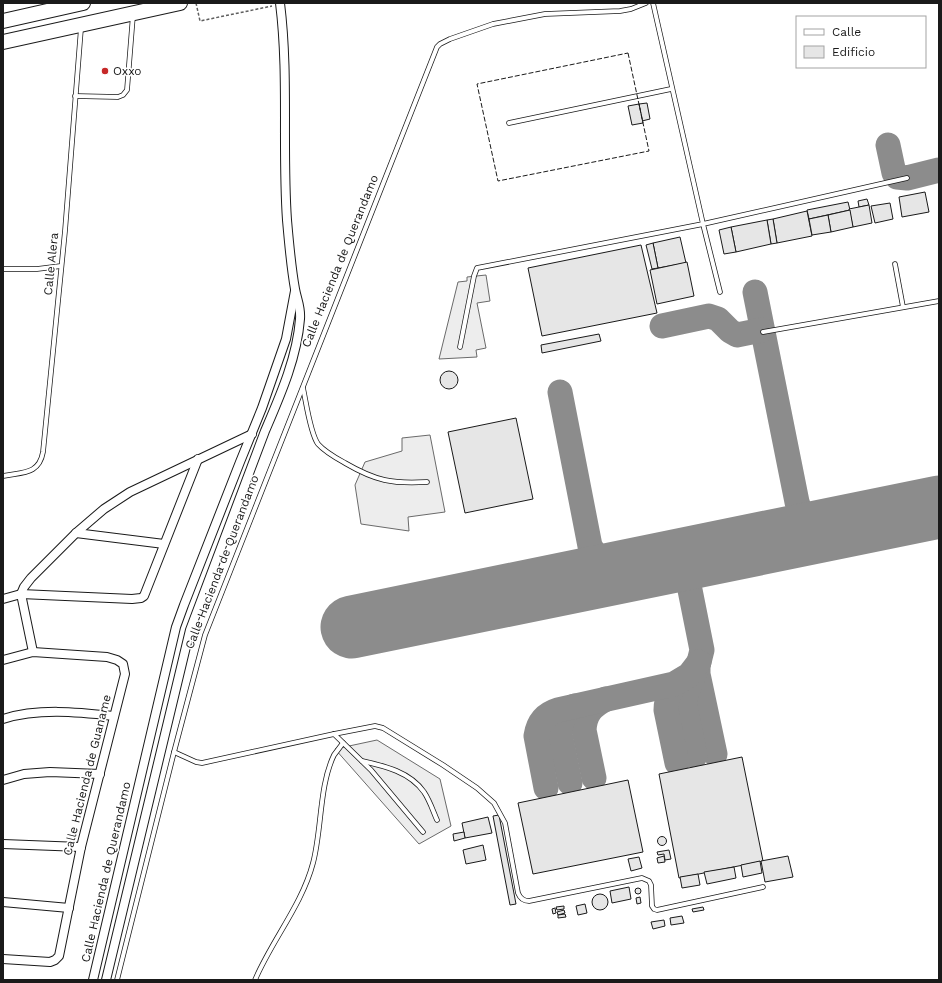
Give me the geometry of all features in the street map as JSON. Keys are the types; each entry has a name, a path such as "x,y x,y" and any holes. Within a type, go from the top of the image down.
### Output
{"highway":[{"path":"3,21 83,3"},
{"path":"3,42 180,3"}],"street":[{"name":"Calle Hacienda de Querandamo","path":"106,980 190,630 265,431 277,404 293,352 300,319 299,303 295,291 287,220 286,67 280,4"},
{"name":"Calle Hacienda de Querandamo","path":"93,980 176,627 262,408 286,339 295,291"},
{"path":"33,652 21,594 31,578 76,533 104,509 130,492 251,434 265,431"},
{"path":"3,599 21,594 132,599 141,598 144,596 198,459"},
{"path":"76,533 164,544"},
{"name":"Calle Hacienda de Guaname","path":"3,660 33,652 107,657 124,664 125,674 81,847 59,956 50,962 3,959"},
{"path":"3,719 36,712 80,712 114,716"},
{"path":"3,780 24,774 50,772 100,774"},
{"path":"3,844 81,847"},
{"path":"3,902 69,908"}],"lane":[{"name":"Calle Hacienda de Querandamo","path":"118,980 174,752 205,635 437,47 450,38 494,24 544,14 620,11 631,9 646,3"},
{"path":"653,3 671,89 720,292"},
{"path":"76,96 118,97 125,93 127,90 133,14"},
{"name":"Calle Alera","path":"3,476 30,471 36,468 42,461 61,266 81,26"},
{"path":"509,123 671,89"},
{"path":"460,347 474,276 477,268 703,224 907,178"},
{"path":"895,264 903,307"},
{"path":"3,269 61,266"},
{"path":"763,332 939,301"},
{"path":"303,387 314,435 318,444 335,457 372,477 395,482 427,482"},
{"path":"174,752 196,762 202,763 374,726 383,728 443,765 477,788 494,803 505,823 518,893 525,901 642,878 649,881 651,885 652,906 657,910 764,887"},
{"path":"334,734 362,761 423,832"},
{"path":"255,980 303,889 313,862 326,783 331,764 335,754 344,743"},
{"path":"362,761 399,772 415,782 424,793 437,820"}],"path":[{"path":"196,3 200,21 280,4"}],"shaded area":[{"path":"486,275 490,301 477,303 486,348 476,350 477,357 439,359 458,282 467,281 467,277"},
{"path":"430,435 445,512 408,517 409,531 361,524 355,485 365,462 402,451 402,438"},
{"path":"377,740 440,779 451,826 419,844 335,749"}],"building":[{"path":"647,103 650,119 642,121 639,104"},
{"path":"639,104 643,123 632,125 628,106"},
{"path":"925,192 929,212 902,217 899,197"},
{"path":"867,199 869,205 859,207 858,201"},
{"path":"848,202 850,210 809,219 807,210"},
{"path":"890,203 893,219 875,223 871,206"},
{"path":"869,205 872,223 853,227 849,209"},
{"path":"850,210 853,227 831,232 828,215"},
{"path":"807,211 812,236 777,243 773,219"},
{"path":"828,215 831,232 812,235 809,219"},
{"path":"773,219 777,243 771,244 767,220"},
{"path":"767,220 771,244 736,252 731,227"},
{"path":"731,227 736,252 724,254 719,230"},
{"path":"680,237 686,263 658,268 653,243"},
{"path":"653,243 658,268 652,269 646,245"},
{"path":"641,245 657,313 542,336 528,268"},
{"path":"687,262 694,296 657,304 650,270"},
{"path":"599,334 601,341 542,353 541,345"},
{"path":"449,371 455,374 458,380 455,386 449,389 443,386 440,380 443,374"},
{"path":"516,418 533,499 465,513 448,432"},
{"path":"742,757 763,861 679,878 659,774"},
{"path":"628,780 643,852 533,874 518,803"},
{"path":"499,815 516,904 510,905 493,816"},
{"path":"488,817 492,833 465,838 462,823"},
{"path":"464,832 465,838 454,841 453,834"},
{"path":"660,837 664,837 666,841 664,845 660,845 658,843 658,839"},
{"path":"483,845 486,860 466,864 463,850"},
{"path":"669,850 671,859 665,860 664,854 658,855 657,852"},
{"path":"664,856 665,862 658,863 657,858"},
{"path":"788,856 793,877 765,882 761,861"},
{"path":"639,857 642,868 631,871 628,859"},
{"path":"760,861 762,873 743,877 741,865"},
{"path":"734,867 736,878 707,884 704,872"},
{"path":"698,874 700,885 682,888 680,877"},
{"path":"629,887 631,899 612,903 610,891"},
{"path":"638,888 641,891 638,894 635,891"},
{"path":"597,894 603,894 608,899 606,908 603,910 597,910 592,905 592,899"},
{"path":"640,897 641,903 637,904 636,898"},
{"path":"585,904 587,913 578,915 576,906"},
{"path":"564,906 564,909 557,910 556,907"},
{"path":"703,907 704,910 693,912 692,909"},
{"path":"555,908 556,913 553,914 552,909"},
{"path":"564,910 565,913 558,915 557,912"},
{"path":"565,914 566,917 558,918 558,915"},
{"path":"682,916 684,923 671,925 670,918"},
{"path":"664,920 665,926 653,929 651,922"}],"taxiway":[{"path":"888,145 894,173 897,177 907,178 939,170"},
{"path":"755,292 797,502 803,518 810,526 820,530 826,530"},
{"path":"662,326 709,316 718,319 730,331 737,335 762,330"},
{"path":"560,392 590,546 597,556 605,562 626,570"},
{"path":"695,756 684,700 699,662 702,650 687,575 692,562 703,555"},
{"path":"546,788 536,736 540,723 549,714 558,710 674,684 689,675 699,662"},
{"path":"698,665 698,674 715,754"},
{"path":"677,763 666,705 670,692 683,679"},
{"path":"594,778 584,730 586,719 590,711 606,699"},
{"path":"570,783 560,730 563,717 571,708 575,706"}],"runway":[{"path":"352,627 939,507"}],"fence":[{"path":"628,53 649,151 498,181 477,84 628,53"}],"place":[{"name":"Oxxo","path":"105,71"}]}
